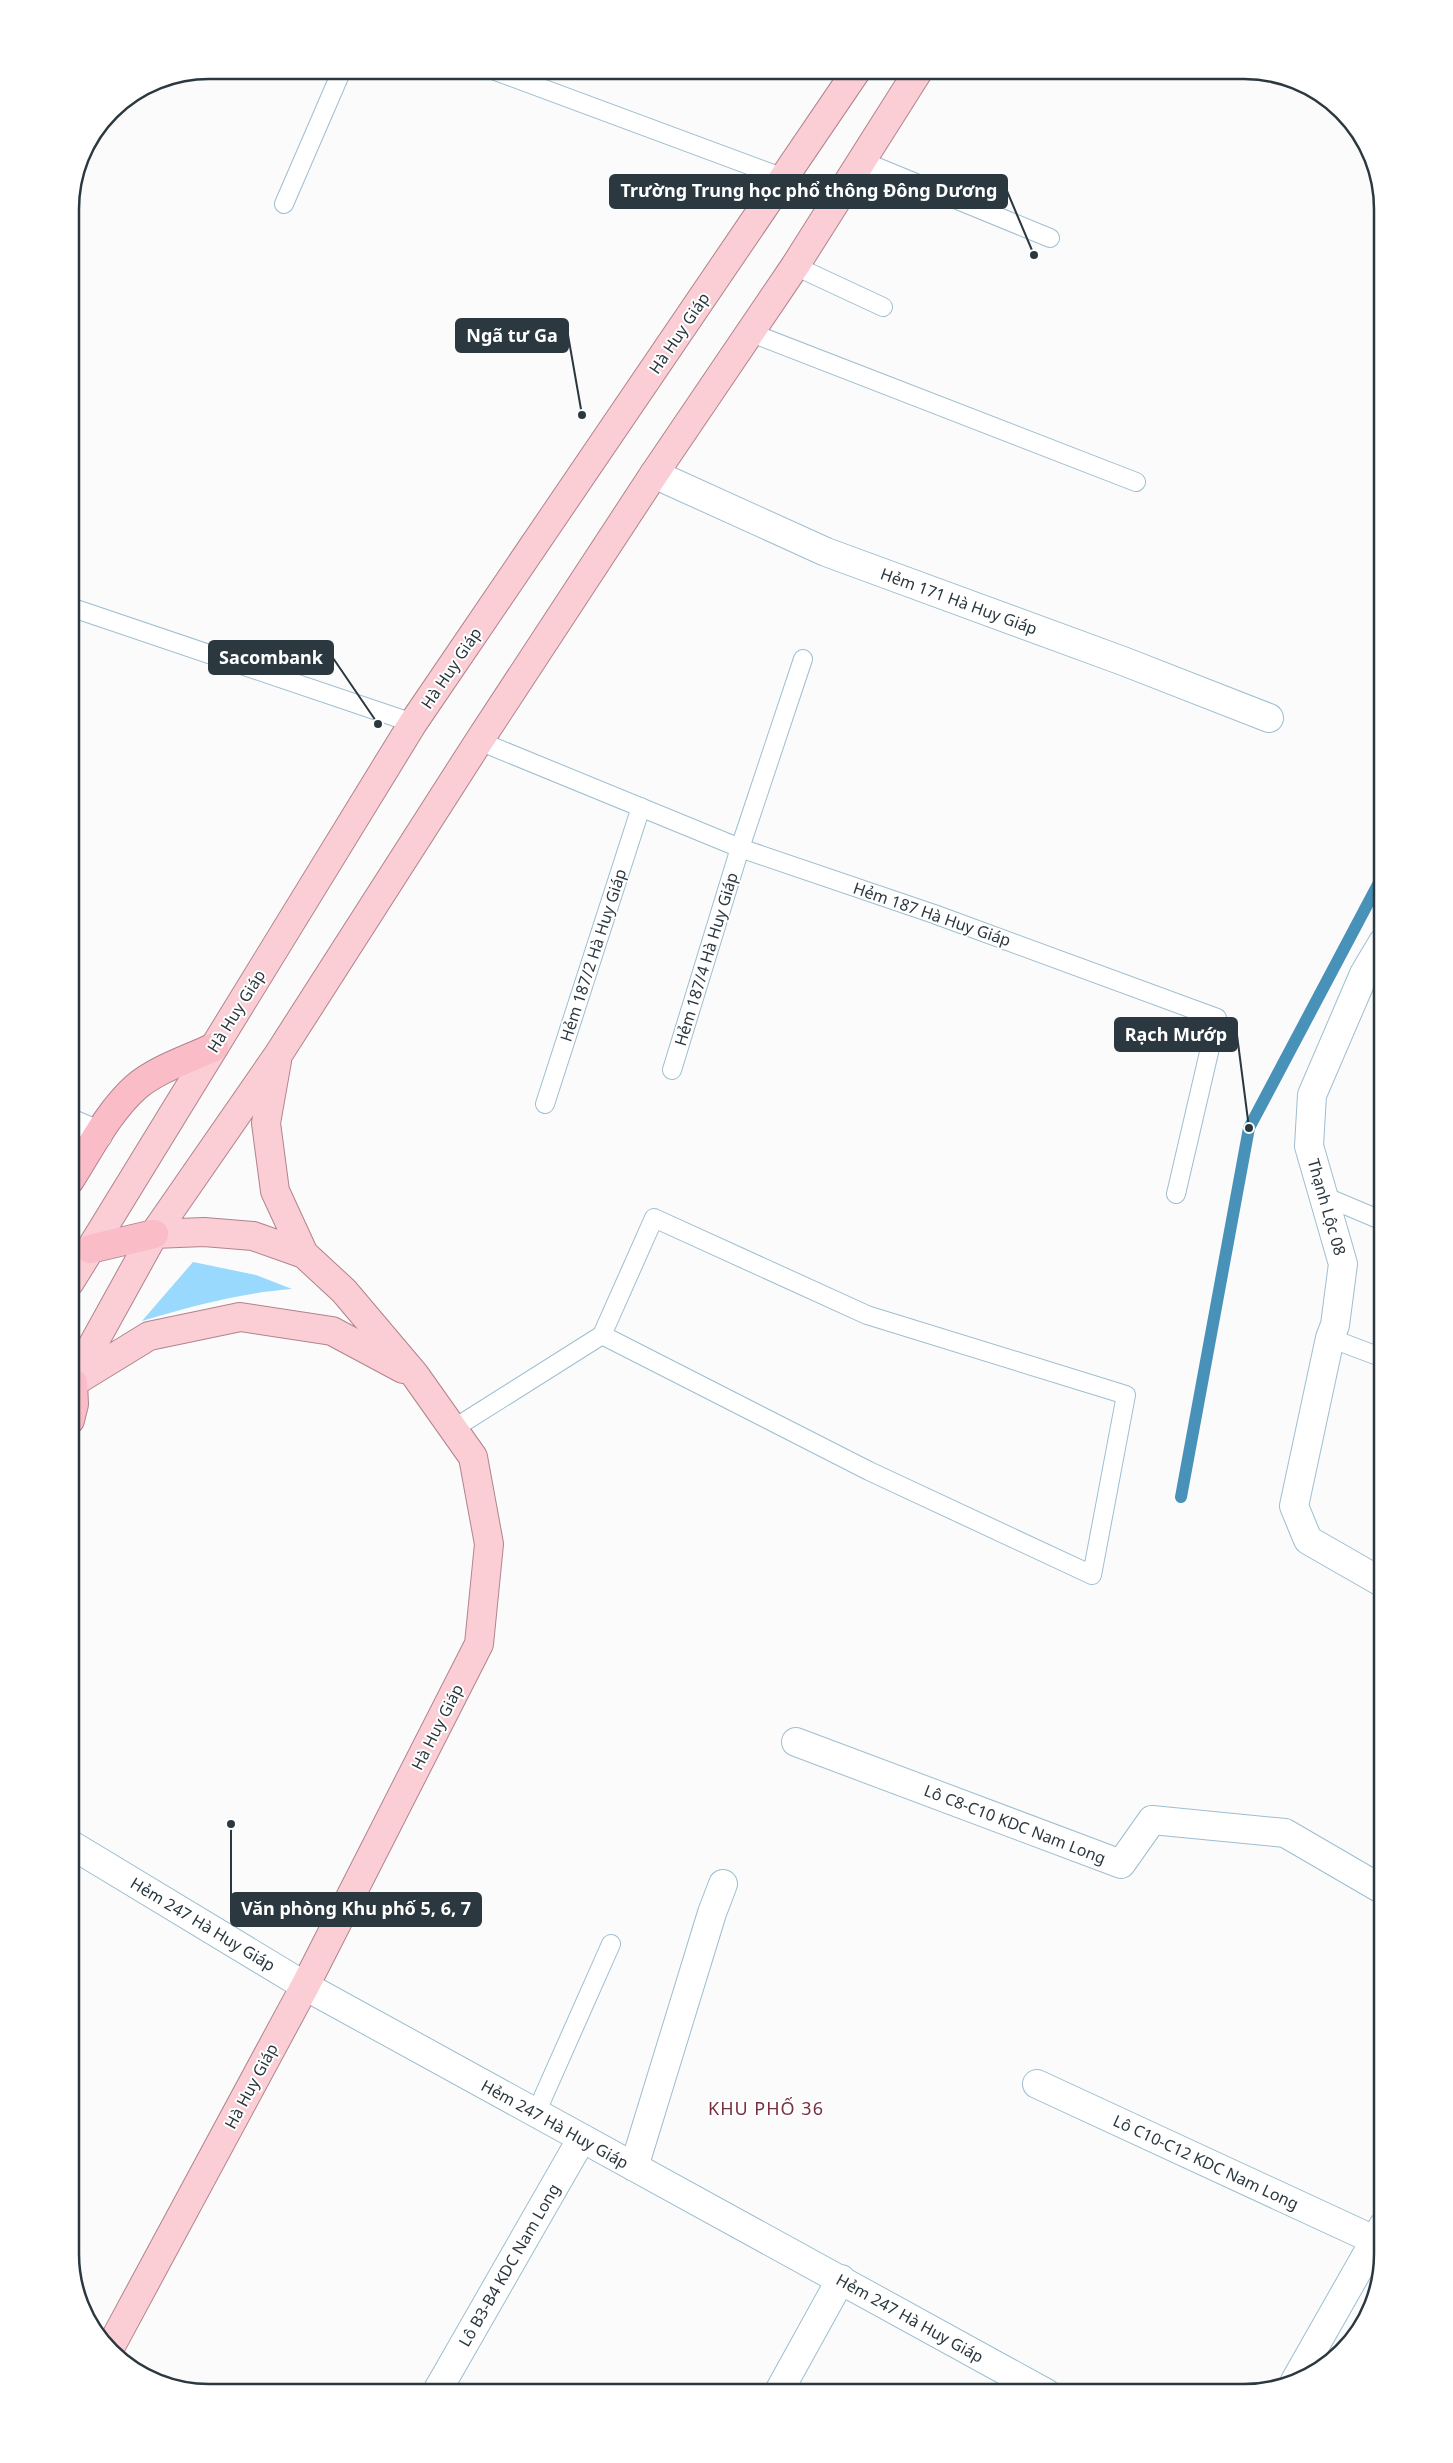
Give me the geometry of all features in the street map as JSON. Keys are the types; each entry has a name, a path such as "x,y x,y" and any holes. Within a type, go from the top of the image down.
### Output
{"highway":[{"path":"79,1166 121,1103 137,1086 160,1072 214,1046"},
{"path":"90,1249 154,1234"}],"main road":[{"name":"Hà Huy Giáp","path":"79,1267 413,724 851,79"},
{"path":"79,1370 154,1234 278,1055 479,741 654,474 795,266 860,160 913,79"},
{"path":"278,1055 266,1123 271,1162 275,1191 304,1254"},
{"name":"Hà Huy Giáp","path":"112,2341 305,1986 479,1644 489,1544 473,1457 414,1375 344,1291 304,1254 253,1236 204,1232 154,1234"},
{"path":"79,1380 149,1336 240,1317 332,1331 414,1375"}],"street":[{"name":"Hẻm 171 Hà Huy Giáp","path":"654,474 826,552 1123,661 1269,718"},
{"name":"Thạnh Lộc 08","path":"1373,979 1312,1095 1309,1146 1326,1197 1343,1264 1335,1324 1330,1338 1294,1506 1308,1540 1374,1578"},
{"path":"79,1127 98,1135"},
{"name":"Lô C8-C10 KDC Nam Long","path":"796,1742 1121,1864 1152,1820 1285,1833 1374,1885"},
{"name":"Hẻm 247 Hà Huy Giáp","path":"79,1849 305,1986 1030,2384"},
{"path":"634,2167 712,1913 723,1884"},
{"name":"Lô C10-C12 KDC Nam Long","path":"1037,2084 1374,2234"},
{"name":"Lô B3-B4 KDC Nam Long","path":"441,2384 582,2138"},
{"path":"1301,2372 1374,2247"},
{"path":"783,2384 841,2279"}],"lane":[{"path":"284,204 338,79"},
{"path":"517,79 784,178"},
{"path":"860,160 1050,238"},
{"path":"795,266 882,307"},
{"path":"749,332 1136,482"},
{"path":"79,610 413,724"},
{"name":"Hẻm 187/4 Hà Huy Giáp","path":"672,1070 740,848 803,659"},
{"name":"Hẻm 187 Hà Huy Giáp","path":"479,741 740,848 934,914 1217,1018 1176,1194"},
{"name":"Hẻm 187/2 Hà Huy Giáp","path":"545,1104 641,807"},
{"path":"1326,1197 1374,1217"},
{"path":"453,1429 602,1335 654,1218 867,1315 1126,1396 1092,1575 869,1471 602,1335"},
{"path":"1330,1338 1374,1355"},
{"path":"536,2113 611,1944"}],"shaded area":[{"path":"193,1262 256,1275 292,1289 216,1301 142,1321"}],"waterway":[{"path":"1181,1497 1249,1128 1374,892"}],"place":[{"name":"Trường Trung học phổ thông Đông Dương","path":"1034,255"},
{"name":"Ngã tư Ga","path":"582,415"},
{"name":"Sacombank","path":"378,724"},
{"name":"Rạch Mướp","path":"1249,1128"},
{"name":"Văn phòng Khu phố 5, 6, 7","path":"231,1824"}],"district":[{"name":"KHU PHỐ 36","path":"766,2108"}]}
